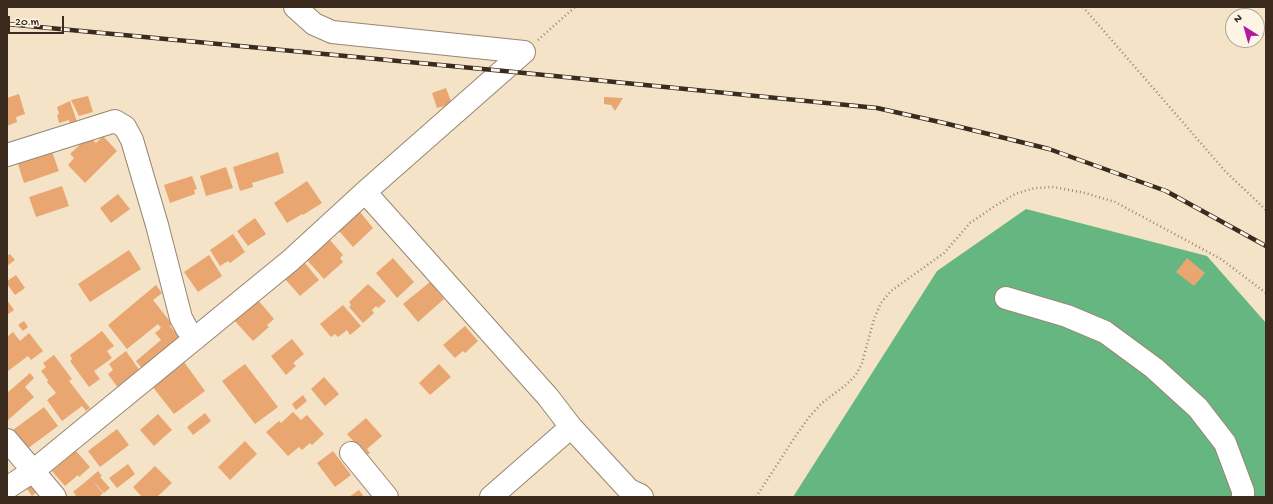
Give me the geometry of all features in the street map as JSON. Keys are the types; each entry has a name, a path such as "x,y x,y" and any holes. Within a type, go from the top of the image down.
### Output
{"street":[{"path":"295,7 314,24 332,32 524,52"},
{"path":"7,488 33,471 291,260 365,192 524,52"},
{"path":"7,155 115,121 125,127 132,140 157,225 180,318 187,329 196,338"},
{"path":"365,192 548,397 571,427 629,490 640,494 642,497"},
{"path":"1006,298 1067,316 1105,332 1154,368 1198,408 1225,443 1243,491 1243,497"},
{"path":"491,497 571,427"},
{"path":"7,440 55,497"},
{"path":"351,453 387,497"}],"path":[{"path":"524,52 575,7"},
{"path":"1083,7 1225,171 1266,210"},
{"path":"756,497 810,416 822,403 847,384 856,375 862,362 874,319 881,303 891,291 944,254 970,223 1015,194 1035,188 1054,187 1085,193 1114,202 1220,259 1266,292"}],"green space":[{"path":"1026,209 1207,256 1266,323 1266,497 793,497 937,271"}],"building":[{"path":"446,88 452,104 437,108 432,93"},
{"path":"19,94 25,114 16,117 17,122 7,126 7,98"},
{"path":"88,96 93,112 79,116 71,100"},
{"path":"604,97 623,98 615,111 611,105 604,104"},
{"path":"70,101 77,122 70,124 69,120 59,123 57,107"},
{"path":"89,136 96,143 103,136 117,151 85,183 68,165 74,158 70,154"},
{"path":"51,149 59,171 24,183 17,161"},
{"path":"278,152 284,173 252,183 253,187 240,191 233,167"},
{"path":"226,167 233,188 206,196 200,176"},
{"path":"192,176 197,189 194,190 195,194 170,203 164,185"},
{"path":"307,181 322,203 287,223 274,203"},
{"path":"62,186 69,206 36,217 29,197"},
{"path":"118,194 130,209 111,223 100,208"},
{"path":"360,212 373,228 353,247 339,231"},
{"path":"255,218 266,234 248,246 237,231"},
{"path":"233,234 245,252 230,263 228,261 220,266 210,250"},
{"path":"330,240 343,255 340,258 343,262 324,279 307,260"},
{"path":"129,250 141,269 90,302 78,284"},
{"path":"10,254 15,260 7,266 7,256"},
{"path":"209,255 222,276 198,292 184,272"},
{"path":"393,258 414,282 397,298 376,273"},
{"path":"1187,258 1205,273 1194,286 1176,272"},
{"path":"304,262 319,280 300,296 285,279"},
{"path":"16,275 25,288 15,295 7,284 7,281"},
{"path":"430,282 444,299 418,322 403,304"},
{"path":"368,284 386,301 378,308 376,306 372,310 374,313 363,323 349,307 351,305 349,302"},
{"path":"156,285 162,293 153,300 172,324 170,326 182,340 144,371 136,361 161,340 155,333 161,328 158,324 127,349 108,325"},
{"path":"7,300 14,310 7,315"},
{"path":"258,300 274,319 267,325 269,327 253,341 234,320"},
{"path":"343,305 361,326 350,335 347,330 338,337 335,334 331,337 320,324"},
{"path":"24,321 28,327 23,331 18,325"},
{"path":"465,326 478,341 465,353 463,351 455,358 443,345"},
{"path":"102,331 114,346 107,351 112,358 94,371 100,379 89,387 70,361 72,359 70,355"},
{"path":"13,332 20,341 29,333 43,351 31,360 28,356 8,371 7,337"},
{"path":"292,339 304,354 293,363 296,366 286,375 271,356"},
{"path":"126,351 140,371 118,388 108,374 113,370 109,364"},
{"path":"54,355 72,379 69,381 90,408 86,411 82,406 62,421 47,400 56,393 47,382 48,380 41,371 46,367 43,363"},
{"path":"184,362 205,391 174,414 152,386"},
{"path":"245,364 278,407 255,424 222,381"},
{"path":"439,364 451,377 430,395 419,383"},
{"path":"30,373 34,378 25,387 34,397 7,421 7,393"},
{"path":"324,377 339,394 325,406 311,389"},
{"path":"303,395 307,401 296,410 292,404"},
{"path":"44,407 58,426 27,449 13,430"},
{"path":"293,412 301,420 307,415 324,434 312,445 310,443 302,450 299,447 288,456 266,432 279,421 281,423"},
{"path":"205,413 211,421 193,435 187,427"},
{"path":"158,414 172,430 154,446 140,430"},
{"path":"366,418 382,436 367,449 370,453 366,456 347,434"},
{"path":"117,429 129,445 100,467 88,451"},
{"path":"245,441 257,454 230,480 218,467"},
{"path":"76,451 90,467 79,477 78,475 65,486 52,471"},
{"path":"333,451 351,475 335,487 317,463"},
{"path":"128,464 135,474 117,488 109,478"},
{"path":"155,466 172,483 157,497 142,497 133,487"},
{"path":"98,471 102,476 100,477 110,488 104,493 90,478"},
{"path":"90,478 103,493 99,497 74,497 76,495 73,492"},
{"path":"29,482 37,492 32,496 25,486"},
{"path":"359,490 364,497 349,497"}],"railway":[{"path":"7,24 877,108 1049,149 1166,191 1266,246"}]}
